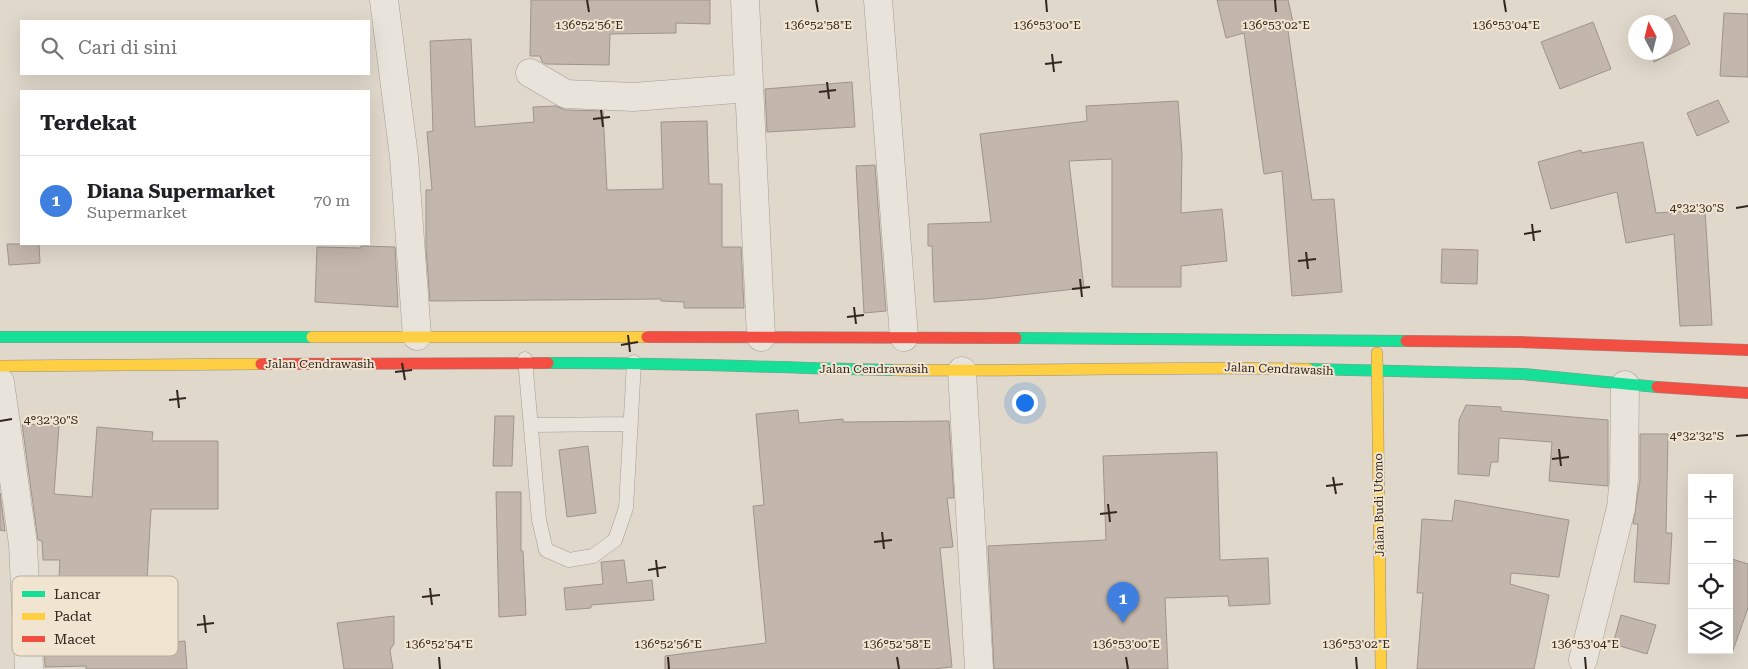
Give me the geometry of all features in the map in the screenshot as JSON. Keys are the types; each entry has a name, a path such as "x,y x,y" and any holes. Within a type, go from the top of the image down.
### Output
{"main road":[{"path":"0,337 904,336 1520,342 1748,350"},
{"name":"Jalan Budi Utomo","path":"1377,342 1381,669"},
{"name":"Jalan Cendrawasih","path":"0,366 634,362 775,368 1006,372 1194,367 1524,374 1625,385 1748,393"}],"street":[{"path":"384,0 404,157 417,336"},
{"path":"745,0 761,336"},
{"path":"878,0 904,336"},
{"path":"530,73 566,94 633,97 749,88"},
{"path":"962,371 979,669"},
{"path":"0,382 23,544 25,576"},
{"path":"1583,660 1621,508 1624,478 1625,385"},
{"path":"28,656 29,669"}],"lane":[{"path":"524,336 539,520 546,550 569,560 593,556 615,540 626,508 634,362"},
{"path":"531,425 630,424"}],"building":[{"path":"531,0 710,0 710,24 676,23 676,33 610,34 609,65 546,64 542,62 540,56 530,56"},
{"path":"1217,0 1288,0 1293,22 1287,24 1312,200 1334,199 1342,292 1292,296 1282,171 1264,174 1244,33 1226,38"},
{"path":"1724,13 1748,14 1748,77 1720,76"},
{"path":"1675,15 1690,44 1673,52 1673,16"},
{"path":"1593,22 1611,69 1560,89 1541,42"},
{"path":"471,39 475,127 534,122 533,107 556,106 565,110 603,111 607,190 663,189 661,122 707,121 709,184 722,184 722,247 741,247 744,308 684,308 684,302 661,301 661,299 430,301 426,248 426,190 432,190 427,132 433,131 430,41"},
{"path":"852,82 855,127 767,132 765,89"},
{"path":"1718,100 1729,122 1697,136 1687,113"},
{"path":"1178,101 1182,154 1181,213 1222,209 1227,261 1181,266 1181,287 1112,287 1112,159 1069,161 1084,288 985,299 934,302 932,246 928,246 928,224 991,222 980,134 1087,121 1086,106"},
{"path":"1643,142 1656,213 1705,210 1712,325 1680,326 1674,234 1626,243 1617,192 1551,209 1538,162 1581,150 1582,153"},
{"path":"875,165 886,311 864,313 856,166"},
{"path":"7,244 39,245 40,263 9,265"},
{"path":"361,246 395,247 398,307 315,302 317,247 361,248"},
{"path":"1442,249 1478,250 1477,284 1441,283"},
{"path":"1466,405 1501,407 1501,411 1608,420 1608,486 1549,481 1552,442 1499,438 1498,462 1491,462 1489,476 1458,474 1459,420"},
{"path":"798,410 799,423 843,419 843,422 949,421 954,498 947,498 953,547 940,548 952,667 934,669 665,669 665,656 766,643 753,506 764,505 756,414"},
{"path":"495,416 514,416 512,466 493,466"},
{"path":"22,424 59,426 54,494 92,497 97,427 153,432 152,441 218,441 218,509 151,509 147,576 59,576 60,560 43,560 42,541 38,540"},
{"path":"1640,434 1668,434 1666,533 1672,533 1669,584 1634,582 1638,524 1633,524 1640,480"},
{"path":"588,446 596,513 567,517 559,450"},
{"path":"1217,452 1220,560 1268,558 1270,604 1229,606 1228,596 1165,598 1168,669 994,669 988,546 1106,540 1103,456"},
{"path":"496,492 521,492 521,551 523,551 526,615 499,617"},
{"path":"0,493 5,531 0,530"},
{"path":"1455,500 1569,520 1559,577 1511,573 1510,584 1549,595 1534,669 1417,669 1423,593 1417,593 1422,519 1452,521"},
{"path":"1733,559 1748,564 1748,608 1733,650"},
{"path":"624,560 627,583 652,580 654,600 591,605 591,608 566,610 564,588 603,584 601,562"},
{"path":"1621,615 1656,625 1647,654 1613,644"},
{"path":"394,616 394,644 390,650 393,669 344,669 337,623"},
{"path":"185,641 187,669 86,669 86,666 45,667 44,656 178,656 178,642"}],"traffic: fast":[{"path":"0,337 312,337"},
{"path":"1016,338 1406,341"},
{"path":"548,363 678,364 894,370"},
{"path":"1308,369 1523,374 1657,387"}],"traffic: slow":[{"path":"312,337 647,337"},
{"path":"1377,353 1381,669"},
{"path":"0,366 261,364"},
{"path":"894,370 1308,369"}],"traffic: jam":[{"path":"647,337 1016,338"},
{"path":"1406,341 1520,342 1748,350"},
{"path":"261,364 548,363"},
{"path":"1657,387 1748,393"}],"place":[{"name":"Diana Supermarket","path":"1123,623"}]}
